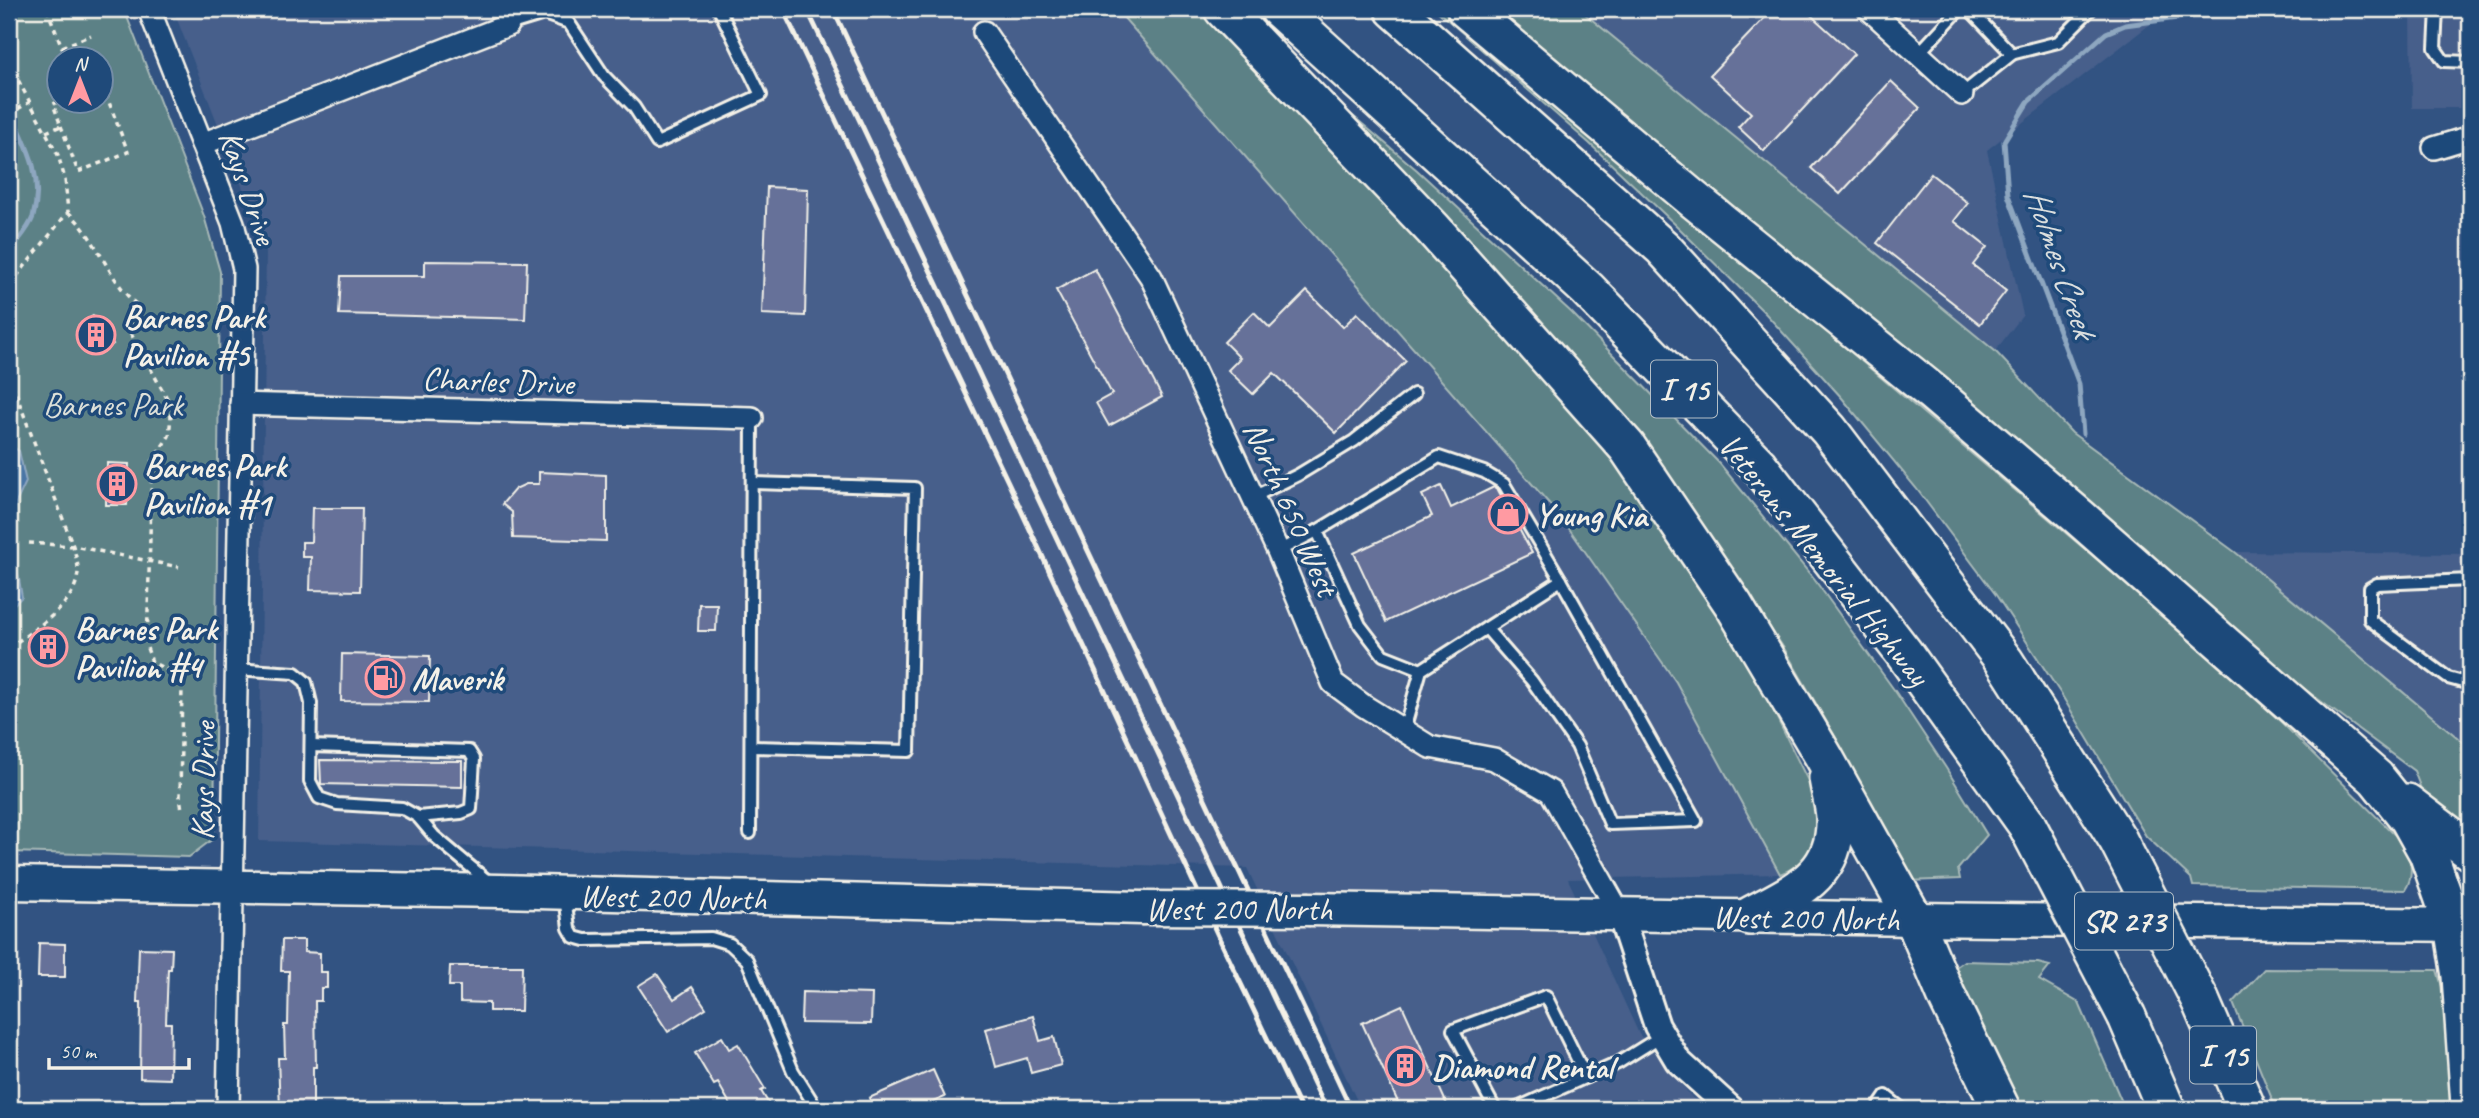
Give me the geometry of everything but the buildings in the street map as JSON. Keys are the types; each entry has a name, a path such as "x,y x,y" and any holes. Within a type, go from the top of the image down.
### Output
{"highway":[{"path":"1223,9 1433,229 1627,447 1733,604 1824,757 1914,919 1946,996 2001,1109"},
{"name":"Veterans Memorial Highway","path":"1279,9 1587,289 1759,466 1903,652 2027,825 2127,1017 2166,1109"},
{"name":"I 15","path":"1394,9 1663,248 1829,430 2005,662 2118,840 2200,1000 2247,1109"},
{"path":"1466,9 1693,199 1931,391 2078,516 2376,778 2470,851"},
{"path":"1750,916 1802,887 1819,872 1827,859 1835,816 1824,757"},
{"path":"2376,778 2409,820 2462,925 2461,976 2470,1105"}],"main road":[{"name":"West 200 North","path":"9,883 500,891 1142,908 2462,925"}],"street":[{"name":"Kays Drive","path":"149,9 233,223 244,269 228,1109"},
{"path":"1869,9 1962,94"},
{"path":"202,144 511,17"},
{"name":"North 650 West","path":"985,32 1151,277 1278,551 1333,683 1364,706 1430,747 1494,759 1551,792 1620,914"},
{"path":"2434,148 2470,137"},
{"name":"Charles Drive","path":"242,404 752,418"},
{"path":"1620,914 1657,1026 1678,1061 1721,1104"}],"lane":[{"path":"511,17 544,14 569,23 604,76 634,107 657,143 761,95 719,9"},
{"path":"1918,54 1960,9"},
{"path":"1969,9 2011,54"},
{"path":"1962,94 2011,54 2058,42 2091,9"},
{"path":"2437,9 2435,48 2444,61 2470,62"},
{"path":"1253,497 1298,475 1354,441 1414,394"},
{"path":"750,832 752,418"},
{"path":"1278,551 1317,531 1439,457 1485,472 1504,484 1696,821 1610,824 1577,746 1532,681 1486,628"},
{"path":"751,747 909,751 915,488 752,483"},
{"path":"1317,531 1360,625 1383,655 1420,670"},
{"path":"1404,730 1420,670 1561,580"},
{"path":"2470,580 2377,583 2371,589 2370,620 2448,678 2470,684"},
{"path":"236,669 295,673 306,682 312,703 310,781 319,798 337,804 402,808 418,817 434,836 500,891"},
{"path":"311,746 468,751 474,759 471,809 461,813 418,817"},
{"path":"564,893 569,928 574,937 585,940 711,938 730,944 747,960 793,1071 817,1109"},
{"path":"1495,1109 1454,1030 1546,996 1586,1077"},
{"path":"1515,1109 1618,1063 1663,1035"},
{"path":"1877,1109 1886,1096 1902,1109"}],"path":[{"path":"47,9 62,46"},
{"path":"64,46 90,35"},
{"path":"9,63 58,155 65,179 68,212 80,223 127,298 142,309 132,324 131,334 167,398 171,416 169,436 152,462 147,648 152,662 169,671 182,686 182,810"},
{"path":"9,114 30,102"},
{"path":"57,116 78,172 128,152 114,116"},
{"path":"46,132 61,126"},
{"path":"9,286 68,212"},
{"path":"9,375 73,546 78,568 70,595 58,610 9,648"},
{"path":"29,542 73,546 179,567"}],"shaded area":[{"path":"173,9 1116,9 1561,517 1676,682 1771,855 1780,874 1568,879 1639,1034 1702,1109 1361,1109 1247,868 259,841 266,248"},
{"path":"1579,9 2170,9 1987,150 2023,315 1995,351"},
{"path":"2411,9 2470,9 2470,108 2412,108"},
{"path":"9,445 19,451 26,482 16,503 13,544 22,597 9,609"},
{"path":"2235,552 2470,554 2470,748"}],"green space":[{"name":"Barnes Park","path":"9,9 124,9 204,216 220,272 214,838 189,857 9,852"},
{"path":"1116,9 1197,9 1405,223 1622,469 1732,627 1814,793 1823,822 1808,854 1797,865 1780,874 1676,682 1561,517"},
{"path":"1435,9 1441,9 1461,24 2162,614 2280,721 2407,847 2411,874 2405,890 2193,886 2191,878 2146,836 2061,694 1996,595 1916,488 1842,398 1766,314 1680,229 1589,143"},
{"path":"1493,9 1579,9 1995,351 2072,433 2235,552 2470,748 2470,835 2423,794 2414,771 2298,684 1646,134"},
{"path":"1334,100 1417,170 1571,312 1720,464 1814,579 1895,691 1987,835 1958,869 1960,879 1907,881 1836,738 1785,650 1743,587"},
{"path":"1964,961 2038,963 2050,966 2039,980 2079,1003 2125,1109 2016,1109 1953,969"},
{"path":"2264,969 2437,970 2443,990 2453,1109 2276,1109 2233,1003"}],"waterway":[{"name":"Holmes Creek","path":"2083,434 2079,384 2008,195 2004,141 2028,102 2106,33 2125,25 2185,17 2198,9"},
{"path":"9,108 32,160 37,188 31,222 9,253"}],"railway":[{"path":"783,9 1301,1109"},
{"path":"807,9 1326,1109"},
{"path":"833,9 1351,1109"}],"place":[{"name":"Barnes Park Pavilion #5","path":"96,335"},
{"name":"Barnes Park Pavilion #1","path":"117,484"},
{"name":"Young Kia","path":"1508,514"},
{"name":"Barnes Park Pavilion #4","path":"48,647"},
{"name":"Maverik","path":"385,678"},
{"name":"Diamond Rental","path":"1405,1066"}]}
